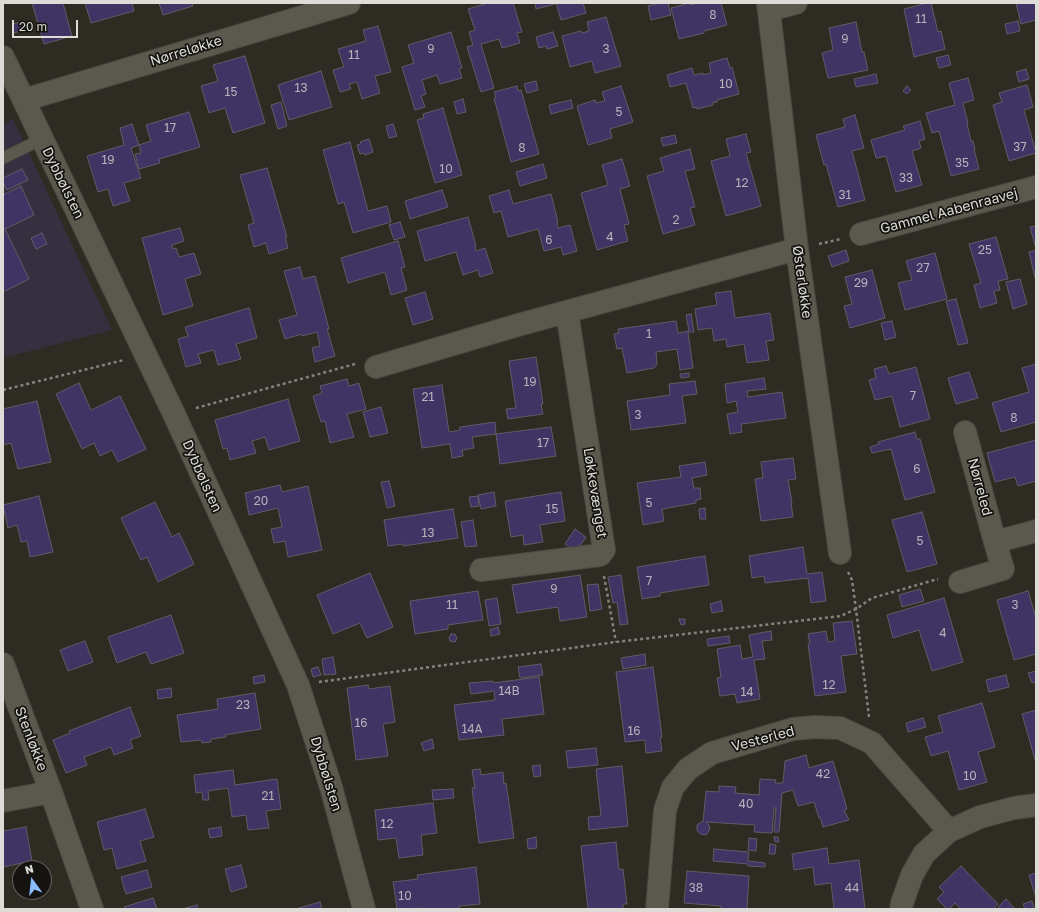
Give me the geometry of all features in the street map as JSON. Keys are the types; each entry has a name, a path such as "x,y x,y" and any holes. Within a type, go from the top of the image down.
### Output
{"street":[{"name":"Nørreløkke","path":"24,100 349,3"},
{"name":"Østerløkke","path":"796,3 768,7 797,249 840,553"},
{"name":"Dybbølsten","path":"3,57 146,354 298,685 331,787 364,909"},
{"name":"Gammel Aabenraavej","path":"861,234 1036,187"},
{"path":"376,367 518,325 797,249"},
{"name":"Løkkevænget","path":"481,570 600,555 604,550 567,312"},
{"name":"Nørreled","path":"960,582 1003,569 965,432"},
{"path":"995,542 1036,531"},
{"name":"Stenløkke","path":"3,664 51,792 92,909"},
{"name":"Vesterled","path":"657,909 665,810 673,787 688,768 712,753 793,729 815,727 840,728 872,743 949,831"},
{"path":"3,801 51,792"},
{"path":"901,909 912,875 924,854 949,831 980,817 1014,808 1036,805"}],"lane":[{"path":"3,158 42,139"}],"path":[{"path":"797,249 861,234"},
{"path":"3,390 146,354"},
{"path":"174,414 359,362 376,367"},
{"path":"840,553 852,580 872,743"},
{"path":"600,555 616,642"},
{"path":"298,685 616,642 841,616 856,609 872,598 944,578 960,582"}],"shaded area":[{"path":"13,119 112,330 3,358 3,124"}],"building":[{"path":"32,3 63,3 72,36 44,44"},
{"path":"85,3 132,3 134,11 91,23"},
{"path":"159,3 192,3 193,6 163,15"},
{"path":"488,3 513,3 522,32 517,33 520,43 502,48 499,39 481,44 494,88 481,92 467,47 473,45 469,32 475,30 468,9"},
{"path":"535,3 554,3 555,4 536,9"},
{"path":"556,3 583,3 586,13 561,20"},
{"path":"668,3 671,15 651,20 648,6"},
{"path":"690,3 691,5 698,3 721,3 727,25 704,31 704,33 679,39 671,8"},
{"path":"931,3 938,32 941,31 945,49 914,57 904,9"},
{"path":"1016,3 1036,3 1036,20 1021,24"},
{"path":"606,17 621,66 595,73 592,61 570,67 562,36 581,31 582,33 589,31 587,22"},
{"path":"1018,21 1020,31 1007,34 1005,24"},
{"path":"22,22 24,30 14,33 12,24"},
{"path":"856,22 862,52 864,52 868,70 828,78 822,53 833,50 829,28"},
{"path":"378,26 391,72 375,76 380,93 362,99 357,82 349,84 351,89 340,92 333,70 344,67 338,49 366,41 363,30"},
{"path":"451,32 462,68 459,69 462,78 440,84 437,75 422,80 426,94 421,96 425,107 415,110 402,67 414,63 408,45"},
{"path":"553,32 558,46 547,49 546,46 539,48 536,37"},
{"path":"948,55 951,65 939,68 936,58"},
{"path":"245,56 265,123 233,133 225,108 209,113 201,86 218,81 213,65"},
{"path":"727,58 730,68 732,67 739,94 717,100 717,102 712,103 713,105 697,109 697,107 693,108 686,83 670,87 667,75 692,68 694,75 711,73 709,63"},
{"path":"1026,69 1029,79 1019,82 1016,72"},
{"path":"321,71 332,107 289,120 278,85"},
{"path":"876,74 878,83 856,87 854,79"},
{"path":"968,78 974,100 963,103 979,169 951,176 939,131 932,133 926,113 955,105 949,83"},
{"path":"536,81 538,90 527,93 524,84"},
{"path":"1027,85 1033,107 1024,110 1036,153 1009,161 993,105 1002,102 999,93"},
{"path":"517,86 518,91 521,90 539,154 511,162 494,98 496,97 494,92"},
{"path":"621,86 633,122 610,129 612,138 588,145 577,106 595,100 596,103 605,101 602,92"},
{"path":"907,86 911,90 907,94 903,91"},
{"path":"463,99 466,112 457,114 454,102"},
{"path":"571,100 573,108 551,114 549,105"},
{"path":"281,102 287,126 278,129 271,105"},
{"path":"443,108 462,175 435,183 417,120 424,118 423,114"},
{"path":"189,112 200,147 159,159 160,163 139,169 135,154 141,153 139,145 151,141 146,125"},
{"path":"855,115 864,148 852,151 865,200 838,207 816,135 845,127 843,119"},
{"path":"920,121 925,139 919,141 921,148 912,151 922,185 896,192 886,156 876,158 871,140 905,130 903,126"},
{"path":"132,124 139,145 131,148 141,178 124,183 130,201 113,206 108,189 98,192 87,156 124,145 120,128"},
{"path":"393,124 397,136 389,138 386,126"},
{"path":"746,134 751,152 746,153 761,206 726,216 711,161 730,156 726,139"},
{"path":"675,135 677,143 663,146 661,138"},
{"path":"369,139 373,152 365,155 364,153 360,154 357,145 361,144 360,142"},
{"path":"350,142 368,211 387,206 391,222 353,233 344,202 338,204 323,150"},
{"path":"690,149 695,169 685,171 695,207 690,208 695,225 663,234 647,176 664,171 660,158"},
{"path":"622,159 630,186 620,189 629,224 624,225 628,241 597,250 581,193 608,185 602,165"},
{"path":"543,164 547,178 520,186 516,172"},
{"path":"267,168 287,237 285,237 288,248 269,254 266,243 254,247 248,225 254,223 240,175"},
{"path":"22,169 28,180 7,190 3,182 3,178"},
{"path":"21,186 34,215 5,229 29,279 3,292 3,195"},
{"path":"442,190 448,207 410,219 405,201"},
{"path":"509,190 513,204 551,194 558,222 558,228 570,225 577,251 563,255 561,247 544,251 538,229 508,237 501,211 494,213 489,196"},
{"path":"468,217 476,251 485,248 493,273 480,277 478,270 463,275 456,252 425,261 417,231"},
{"path":"400,222 405,237 394,240 389,225"},
{"path":"1036,226 1036,249 1030,227"},
{"path":"180,228 184,241 172,245 173,249 176,248 179,257 194,253 201,274 185,279 193,306 163,315 142,238"},
{"path":"42,233 47,244 36,249 31,238"},
{"path":"996,237 1008,279 998,281 1000,290 994,291 997,303 980,308 974,285 981,283 969,244"},
{"path":"398,241 405,267 401,268 407,290 391,295 385,272 348,283 341,258"},
{"path":"846,250 849,261 832,267 828,256"},
{"path":"1036,250 1036,282 1029,252"},
{"path":"935,253 947,299 905,310 898,283 912,280 906,261"},
{"path":"300,267 303,279 315,276 329,329 327,329 335,356 315,362 312,348 320,346 317,332 302,336 302,334 285,339 279,320 297,315 284,271"},
{"path":"872,270 885,318 850,328 844,306 852,304 845,277"},
{"path":"1020,279 1027,304 1013,309 1006,282"},
{"path":"731,291 735,318 770,313 774,340 766,341 769,360 747,363 744,344 727,347 726,339 714,341 712,328 698,330 695,309 717,305 715,293"},
{"path":"425,292 433,319 413,325 405,298"},
{"path":"956,299 968,343 958,345 946,301"},
{"path":"249,308 257,338 236,344 241,359 218,365 214,350 198,354 201,363 186,367 178,339 188,336 185,327"},
{"path":"691,314 694,332 688,332 693,368 680,370 677,349 656,352 657,364 654,368 627,373 622,348 617,349 614,334 619,333 618,329 676,321 678,333 689,331 686,315"},
{"path":"892,321 896,337 885,340 881,323"},
{"path":"536,357 543,404 541,404 543,414 508,419 506,409 516,408 509,361"},
{"path":"1036,364 1036,422 1001,432 992,403 1029,392 1022,368"},
{"path":"886,366 889,374 916,367 930,419 900,427 892,396 875,400 869,380 876,378 874,369"},
{"path":"969,372 978,398 956,404 948,378"},
{"path":"689,373 689,377 681,378 680,374"},
{"path":"764,378 766,389 747,391 748,397 782,392 786,418 741,424 742,432 730,434 727,414 738,412 736,401 727,403 725,384"},
{"path":"347,379 349,386 359,383 366,409 347,414 354,437 330,443 325,421 321,422 313,396 322,393 320,386"},
{"path":"695,381 697,394 682,396 686,423 631,430 627,401 670,395 669,384"},
{"path":"79,383 91,410 120,396 146,449 118,462 112,450 100,456 94,443 82,449 56,394"},
{"path":"442,385 449,432 460,430 460,427 495,422 496,434 472,437 474,448 462,450 463,456 452,458 450,444 422,448 413,389"},
{"path":"288,399 300,441 269,450 265,437 252,441 256,453 230,460 227,448 223,449 215,420"},
{"path":"37,401 51,462 18,469 11,443 3,445 3,409"},
{"path":"381,407 388,433 370,437 363,412"},
{"path":"551,427 556,456 500,464 496,434"},
{"path":"915,432 917,439 920,439 935,492 905,500 891,449 872,453 870,447 879,444 878,442"},
{"path":"1036,440 1036,481 1018,486 1015,477 995,482 987,453"},
{"path":"793,458 796,479 788,480 793,517 761,521 755,479 763,478 761,462"},
{"path":"705,462 707,475 692,478 694,488 700,488 701,499 696,500 696,503 662,509 664,521 643,525 637,483 681,477 679,466"},
{"path":"389,481 395,506 387,508 381,482"},
{"path":"280,485 282,492 308,486 322,550 288,557 285,541 274,543 271,529 282,527 278,508 249,515 245,493"},
{"path":"494,492 496,506 481,509 478,495"},
{"path":"561,492 565,521 540,525 543,542 524,545 523,535 511,537 505,501"},
{"path":"39,496 53,552 30,557 27,541 21,542 17,525 8,528 3,505"},
{"path":"478,496 479,506 471,507 469,497"},
{"path":"155,502 172,537 179,533 194,564 158,582 147,557 141,560 121,518"},
{"path":"705,508 706,519 700,519 699,509"},
{"path":"453,509 458,538 403,546 403,544 388,546 384,520"},
{"path":"922,512 937,564 907,572 892,520"},
{"path":"473,520 477,546 465,547 461,522"},
{"path":"575,529 586,537 576,552 565,544"},
{"path":"803,547 807,574 822,572 826,601 811,603 808,578 765,583 764,576 752,578 749,556"},
{"path":"705,556 709,585 660,593 660,596 642,599 637,567"},
{"path":"370,573 393,627 367,638 360,623 333,634 317,595"},
{"path":"580,575 587,617 560,621 558,607 517,613 512,585"},
{"path":"621,575 628,624 620,625 617,602 613,603 608,577"},
{"path":"598,584 602,609 590,611 587,585"},
{"path":"920,589 924,601 902,607 899,595"},
{"path":"478,591 483,620 448,625 448,629 415,634 410,601"},
{"path":"1028,591 1036,618 1036,654 1014,660 997,600"},
{"path":"497,598 501,624 489,626 485,600"},
{"path":"944,598 963,662 932,671 919,630 893,638 887,615"},
{"path":"721,601 723,611 712,613 710,604"},
{"path":"171,615 184,653 151,664 146,652 117,663 108,637"},
{"path":"679,619 685,619 685,624 681,625"},
{"path":"852,621 857,654 841,656 846,692 815,696 808,634 826,631 828,642 835,641 833,623"},
{"path":"498,627 500,634 491,636 490,630"},
{"path":"771,631 772,640 762,641 765,659 754,660 760,699 737,703 735,694 720,696 717,678 721,677 717,649 740,645 742,659 753,657 749,635"},
{"path":"451,634 455,634 457,638 455,642 450,641 449,638"},
{"path":"729,636 730,643 708,646 707,639"},
{"path":"85,641 93,662 68,671 60,650"},
{"path":"645,654 646,665 623,669 621,658"},
{"path":"333,657 336,674 324,675 322,659"},
{"path":"541,664 543,675 520,678 518,667"},
{"path":"318,667 321,675 313,677 311,669"},
{"path":"653,667 662,737 660,738 662,751 646,753 645,740 625,742 616,672"},
{"path":"1036,671 1036,682 1032,683 1028,673"},
{"path":"264,675 265,682 254,684 253,677"},
{"path":"1006,675 1009,687 989,692 986,680"},
{"path":"539,677 544,714 502,719 504,735 459,740 454,705 495,700 494,691 471,694 469,683 493,681 493,683"},
{"path":"368,685 369,689 390,686 395,722 383,724 388,756 356,760 347,688"},
{"path":"171,688 172,697 158,699 157,690"},
{"path":"255,693 261,729 225,735 226,737 211,739 211,742 202,743 201,740 181,742 177,715 218,709 217,699"},
{"path":"982,703 995,747 978,752 987,782 959,790 948,751 931,756 925,737 943,732 938,716"},
{"path":"130,707 141,736 130,740 133,748 114,755 111,747 84,757 87,765 66,773 53,740 70,733 69,731"},
{"path":"1036,710 1036,763 1022,714"},
{"path":"923,718 926,727 908,732 906,723"},
{"path":"432,739 434,748 424,751 421,743"},
{"path":"596,748 598,765 568,768 566,751"},
{"path":"806,755 809,768 833,761 847,809 844,810 849,820 823,827 814,802 798,806 793,790 782,793 779,832 774,832 776,808 774,808 772,833 754,832 755,825 706,822 710,826 706,835 700,834 697,830 697,825 703,822 706,791 719,792 719,786 736,787 735,793 759,795 760,779 776,780 775,783 783,783 785,761"},
{"path":"540,765 541,776 534,777 532,766"},
{"path":"622,766 628,826 589,830 588,817 601,816 596,769"},
{"path":"480,769 481,775 503,772 514,838 479,843 472,788 475,788 472,770"},
{"path":"233,770 235,785 277,779 281,809 266,811 269,828 248,830 246,815 232,817 228,788 208,791 209,800 203,800 202,792 196,793 194,775"},
{"path":"453,789 454,798 433,800 432,790"},
{"path":"433,803 437,833 421,835 423,855 399,858 396,838 378,840 375,810"},
{"path":"145,809 154,837 140,841 146,861 117,869 112,848 104,850 97,822"},
{"path":"26,827 32,860 12,860 12,865 3,867 3,831"},
{"path":"221,827 222,836 210,838 208,829"},
{"path":"536,837 537,848 528,849 527,839"},
{"path":"774,837 778,837 779,842 775,842"},
{"path":"749,838 757,839 756,851 748,850"},
{"path":"616,842 619,870 623,869 627,904 623,904 623,909 588,909 581,846"},
{"path":"770,844 776,845 775,854 769,854"},
{"path":"827,848 829,864 859,860 865,909 834,909 831,883 815,885 813,867 794,870 792,854"},
{"path":"714,849 749,852 748,861 765,863 765,867 713,861"},
{"path":"241,865 247,887 231,892 225,869"},
{"path":"961,866 998,904 993,909 961,909 955,903 947,909 937,899 944,892 939,887"},
{"path":"476,867 480,904 459,906 459,909 397,909 393,882 418,879 417,875"},
{"path":"147,870 152,887 126,894 121,877"},
{"path":"687,871 749,876 747,909 721,909 721,906 684,903"},
{"path":"1036,873 1036,898 1029,875"},
{"path":"153,898 157,909 125,909 124,907"},
{"path":"1006,899 1015,909 1000,909 998,907"},
{"path":"1032,901 1034,909 1025,909 1023,904"},
{"path":"320,902 322,909 295,909"},
{"path":"197,905 198,909 182,909"}]}
